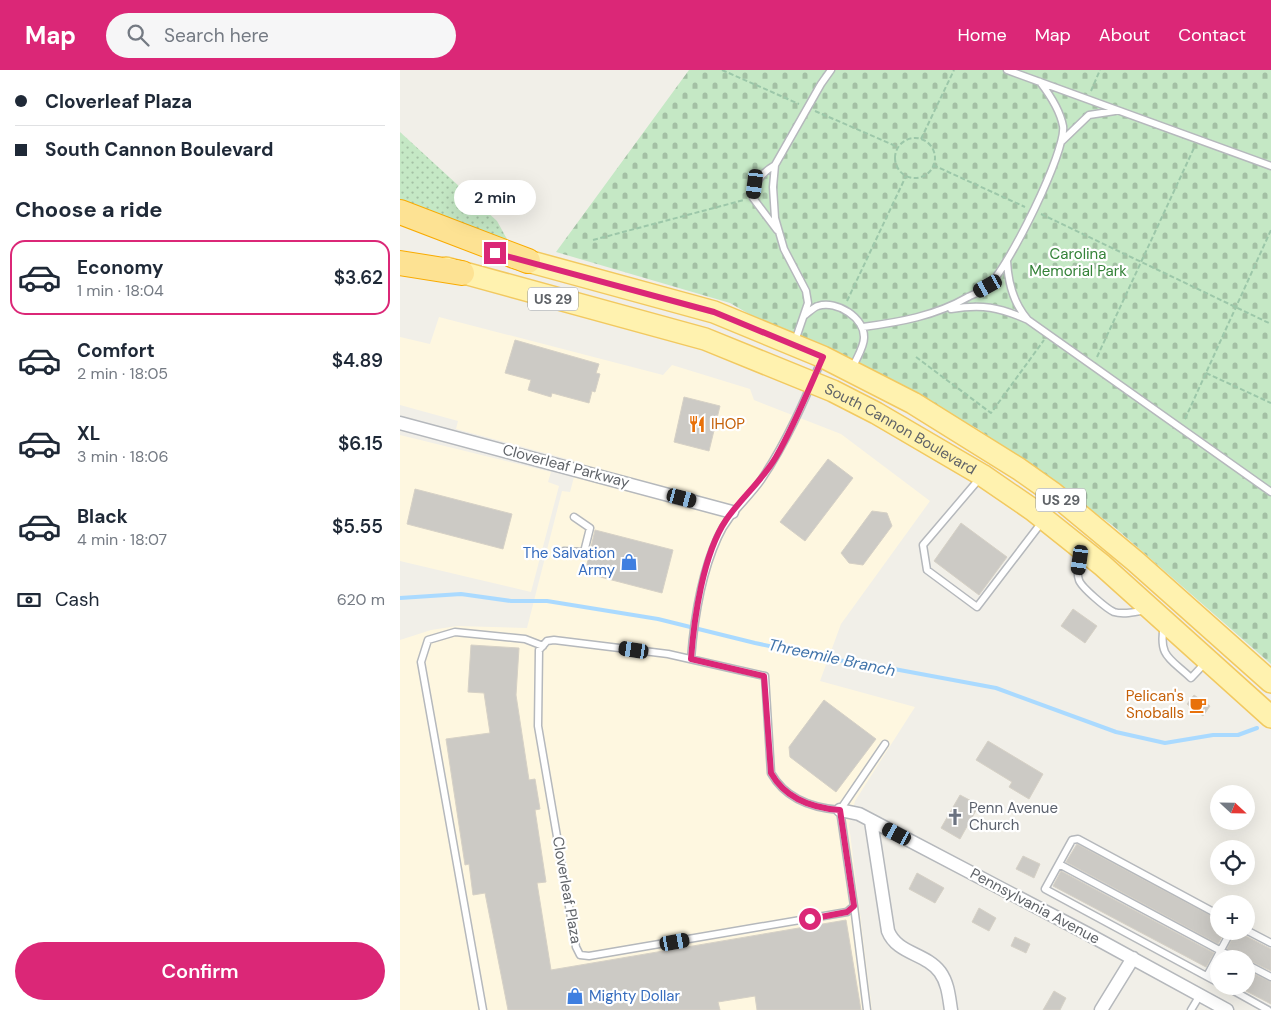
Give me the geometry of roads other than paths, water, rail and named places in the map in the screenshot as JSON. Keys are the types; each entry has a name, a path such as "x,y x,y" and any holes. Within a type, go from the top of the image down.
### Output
{"highway":[{"path":"400,212 528,262"},
{"path":"400,263 462,273"}],"main road":[{"name":"South Cannon Boulevard","path":"400,223 442,238 698,307 739,321 823,357 913,403 1019,469 1053,493 1135,561 1271,682"},
{"name":"South Cannon Boulevard","path":"400,257 705,339 812,382 876,413 982,475 1044,519 1158,615 1271,717"}],"street":[{"name":"Cloverleaf Parkway","path":"400,423 732,512"},
{"name":"Pennsylvania Avenue","path":"840,810 859,814 1133,958 1227,1010"},
{"path":"871,821 887,922 892,940 939,971 948,992 951,1010"},
{"path":"1101,1010 1133,958"}],"lane":[{"path":"793,345 808,303 806,291 784,249 775,218 773,187 775,166 820,84 831,70"},
{"path":"1007,70 1271,166"},
{"path":"946,310 988,286 1007,261 1034,210 1062,141 1063,126 1053,100 1040,82"},
{"path":"1062,141 1089,116 1117,110"},
{"path":"775,166 763,172 755,184 754,198 780,233"},
{"path":"1007,261 1008,275 1019,309 1028,320"},
{"path":"805,315 818,306 832,305 854,316 863,327 864,340 851,371"},
{"path":"863,327 905,321 946,310 977,305 994,307 1028,320 1271,492"},
{"path":"691,659 699,605 717,537 732,512 760,482 776,457 823,357"},
{"path":"982,475 923,545 927,570 976,607 1044,519"},
{"path":"564,551 584,552 590,528 574,517"},
{"path":"1081,549 1078,571 1079,581 1083,587 1114,612 1158,615"},
{"path":"483,1010 421,662 428,640 455,632 525,639 543,646 547,641 554,640 691,659 764,676 771,773 776,782 790,794 812,806 840,810"},
{"name":"Cloverleaf Plaza","path":"543,646 540,650 538,726 576,947 580,955 589,956 840,914 847,912 854,906"},
{"path":"867,1010 840,810 885,744"},
{"path":"1210,910 1078,839 1072,840 1045,889 1210,978"},
{"path":"1059,864 1221,950 1227,940"},
{"path":"1255,935 1271,943"},
{"path":"1255,969 1271,977"},
{"path":"1207,976 1210,970"},
{"path":"1191,1010 1200,995"},
{"path":"1241,995 1268,1010"}],"waterway":[{"name":"Threemile Branch","path":"400,598 461,594 511,601 547,601 658,619 755,643 837,660 996,688 1116,732 1165,743 1213,735 1238,735 1257,728"}],"place":[{"name":"IHOP","path":"697,424"},
{"name":"The Salvation Army","path":"629,562"},
{"name":"Pelican's Snoballs","path":"1198,705"},
{"name":"Penn Avenue Church","path":"955,817"},
{"name":"Mighty Dollar","path":"575,996"}],"park label":[{"name":"Carolina Memorial Park","path":"1078,262"}]}
